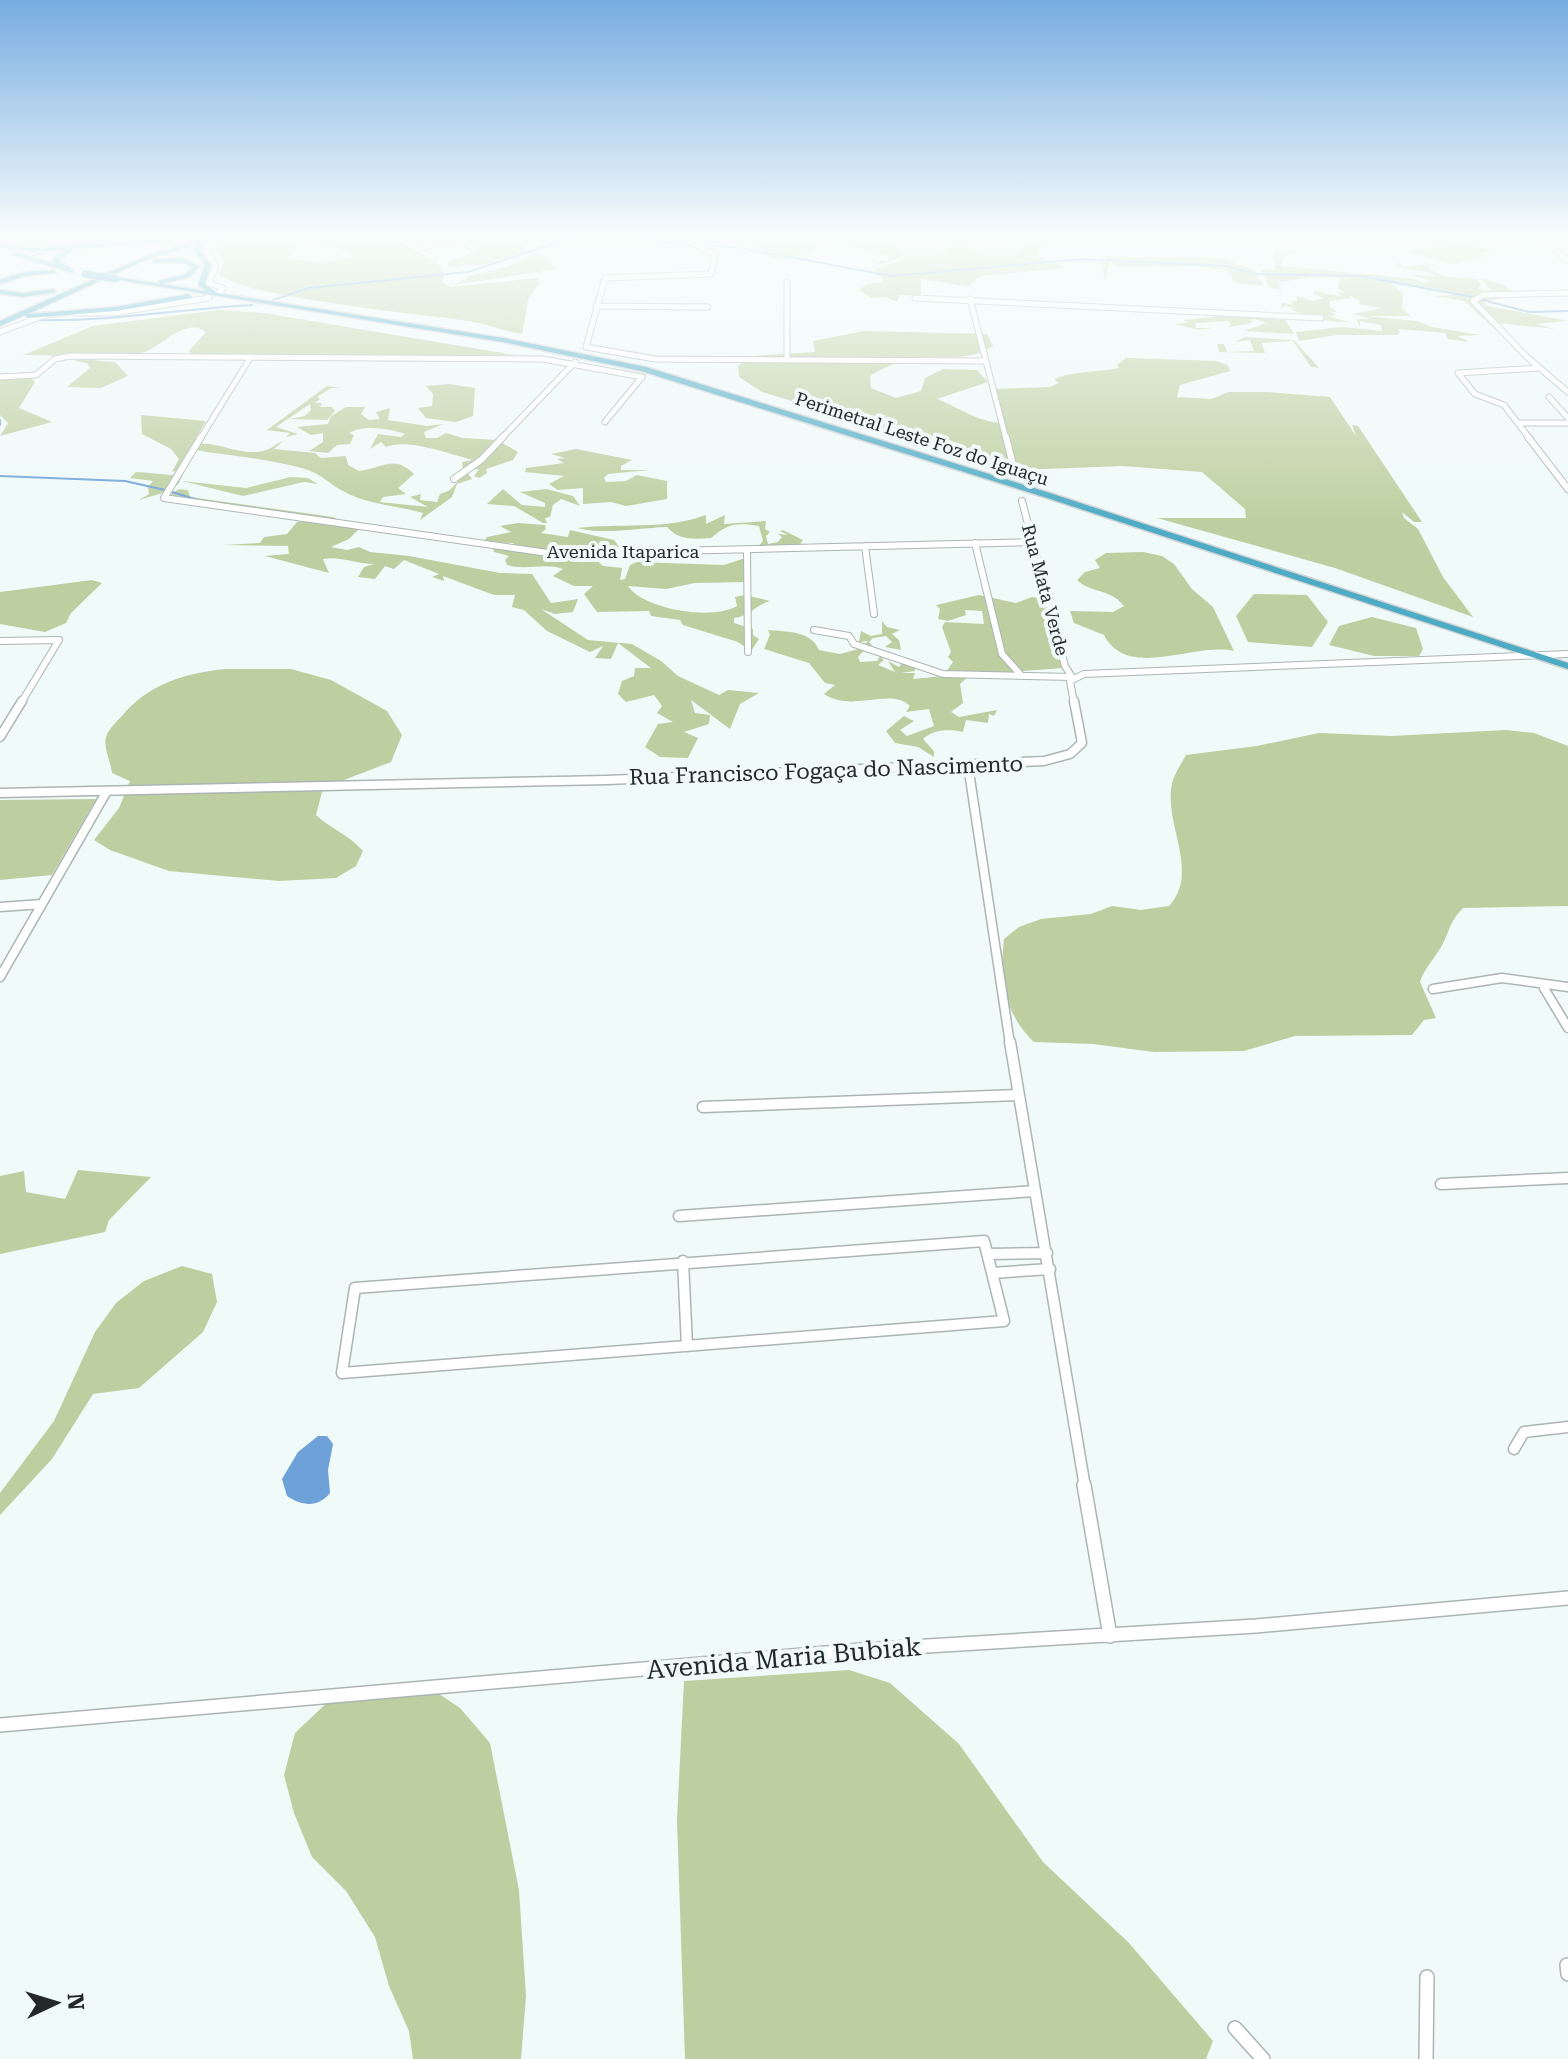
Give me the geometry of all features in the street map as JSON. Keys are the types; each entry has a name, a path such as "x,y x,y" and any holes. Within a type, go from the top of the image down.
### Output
{"highway":[{"name":"Perimetral Leste Foz do Iguaçu","path":"446,331 667,375 1047,495 1568,666"}],"street":[{"path":"590,331 586,347 642,358 985,361"},
{"path":"787,331 787,360"},
{"path":"978,331 1015,473"},
{"path":"1503,331 1568,392"},
{"path":"0,377 36,375 55,359 69,356 543,359 575,362 642,377 605,422"},
{"name":"Avenida Itaparica","path":"250,358 163,495 168,500 555,554 1033,542"},
{"path":"454,479 481,460 575,362"},
{"path":"1540,368 1458,373 1475,394 1504,405 1568,489"},
{"path":"1549,397 1568,420"},
{"path":"1520,423 1568,420"},
{"name":"Rua Mata Verde","path":"1022,501 1065,666 1072,677"},
{"path":"975,543 1002,654 1021,675"},
{"path":"865,546 874,614"},
{"path":"747,550 748,652"},
{"path":"814,630 849,636 854,644 943,674 1072,677 1568,654"},
{"path":"0,641 59,640 0,737"},
{"name":"Rua Francisco Fogaça do Nascimento","path":"0,793 607,780 1044,761 1077,750 1083,735 1072,677"},
{"path":"968,765 1018,1095 1110,1636"},
{"path":"0,977 107,791"},
{"path":"0,907 42,904"},
{"path":"1433,989 1455,982 1521,979 1544,988 1568,987"},
{"path":"1544,988 1568,1028"},
{"path":"703,1107 1018,1095"},
{"path":"1441,1184 1568,1178"},
{"path":"679,1216 1035,1191"},
{"path":"984,1241 1004,1321 342,1373 355,1288 683,1261 984,1241"},
{"path":"988,1254 1047,1253"},
{"path":"683,1261 687,1346"},
{"path":"992,1273 1050,1269"},
{"path":"1514,1449 1519,1435 1524,1432 1568,1427"},
{"name":"Avenida Maria Bubiak","path":"0,1725 861,1650 1395,1616 1568,1598"},
{"path":"1567,1965 1568,1974"},
{"path":"1426,2059 1427,1977"},
{"path":"1235,2028 1263,2059"}],"green space":[{"path":"81,331 179,331 149,350 130,355 23,355"},
{"path":"372,331 515,355 195,356 189,351 206,332"},
{"path":"864,331 987,334 993,346 983,351 973,355 922,357 900,362 870,376 871,388 896,398 921,391 925,378 943,369 977,370 988,382 937,399 1000,423 996,398 990,393 996,389 1050,387 1059,383 1054,379 1062,376 1119,368 1117,365 1126,358 1216,361 1228,365 1230,371 1180,385 1177,397 1211,399 1229,392 1266,392 1330,397 1356,436 1352,425 1358,426 1422,522 1414,522 1402,512 1404,518 1418,529 1443,577 1473,617 1335,568 1157,518 1246,518 1245,509 1202,472 1123,466 1019,470 762,392 739,377 738,366 752,356 815,352 813,341"},
{"path":"1245,331 1292,331 1294,334"},
{"path":"1423,331 1480,335 1458,336 1470,342 1448,339 1445,333"},
{"path":"1296,332 1400,333 1336,335 1299,341"},
{"path":"1244,337 1294,340 1319,368 1311,367 1293,341 1262,343 1265,353 1219,352 1217,344 1224,344 1227,352 1254,351 1250,340 1235,342"},
{"path":"75,361 115,362 128,376 101,388 67,387 90,368 87,363"},
{"path":"30,377 35,382 19,408 52,422 0,436 8,423 0,415 0,379"},
{"path":"449,384 475,388 473,416 456,422 426,418 418,408 432,406 433,394 426,386"},
{"path":"327,386 343,388 331,388 317,397 320,399 315,403 322,403 320,407 332,407 335,411 327,420 290,419 305,416 311,410 310,404 276,427 298,434 286,437 290,433 267,430"},
{"path":"346,407 365,407 361,414 369,420 380,419 376,412 390,408 388,420 427,426 443,424 424,432 426,438 437,438 446,433 463,438 497,440 518,452 513,460 486,469 487,473 479,478 474,476 479,469 463,470 462,462 473,460 440,451 405,444 386,447 381,442 370,449 378,434 401,437 405,434 384,429 355,430 349,433 354,435 350,444 337,445 328,453 309,451 323,442 323,433 311,435 297,427 328,424 331,416"},
{"path":"141,415 206,421 176,471 172,472 179,459 171,449 142,434"},
{"path":"283,441 274,449 315,453 321,458 346,456 348,465 359,471 394,463 414,474 398,488 406,494 383,497 380,502 428,507 410,497 421,494 420,500 437,502 440,494 450,490 467,472 472,479 457,484 452,497 420,520 423,513 361,499 306,469 195,450 198,444 206,444 255,452"},
{"path":"576,449 632,460 621,466 621,470 649,470 608,474 604,478 606,482 626,481 637,475 667,481 667,499 626,506 611,502 583,504 583,488 558,490 549,484 564,476 525,472 526,468 564,463 557,459 565,458 551,454"},
{"path":"136,472 183,474 178,485 139,500 149,494 148,487 153,481 130,478"},
{"path":"291,477 308,478 318,484 304,482 243,496 182,481 246,488"},
{"path":"179,489 188,490 190,497 333,517 360,528 349,539 331,547 347,550 359,547 370,552 500,573 532,574 551,603 578,599 573,612 555,614 541,609 588,640 632,644 661,661 678,676 719,695 728,690 759,693 740,704 730,729 691,700 695,713 710,715 709,724 684,732 698,738 688,758 660,757 645,747 658,724 673,722 657,713 662,706 654,695 626,702 618,694 622,681 634,676 635,668 651,668 618,643 611,659 595,658 603,646 590,652 547,631 524,610 512,607 515,595 494,595 443,576 444,581 432,577 439,574 404,560 394,569 385,566 375,579 358,577 364,567 374,564 323,559 329,573 265,556 289,554 288,546 224,545 260,543 264,537 287,534 297,522 313,520 168,496"},
{"path":"503,489 522,505 545,507 545,503 520,492 546,489 573,496 580,506 561,499 553,505 550,517 545,518 547,523 543,523 514,506 487,504"},
{"path":"706,515 706,524 725,515 724,524 766,521 765,529 770,532 766,536 768,544 778,542 782,537 778,534 788,535 780,531 783,530 803,540 798,547 758,547 763,541 759,526 744,524 727,527 711,538 698,539 682,537 667,527 610,531 577,528 675,523"},
{"path":"518,523 545,525 546,529 541,533 568,537 570,530 614,540 620,548 590,554 603,566 622,568 620,580 625,579 630,565 637,562 724,565 745,558 746,582 695,583 666,589 628,586 648,601 695,612 726,610 737,606 735,597 745,595 770,601 734,618 734,623 753,629 753,635 759,639 751,651 738,642 683,625 680,620 651,616 649,611 597,612 584,594 593,586 574,586 553,576 563,569 556,567 507,565 505,560 509,556 494,552 493,548 518,547 513,543 484,542 487,537 511,532 500,526"},
{"path":"1143,552 1162,556 1174,564 1192,589 1213,607 1234,651 1200,651 1145,658 1129,656 1115,649 1104,635 1074,623 1070,611 1113,612 1124,606 1113,596 1077,580 1085,572 1100,568 1095,560 1106,553"},
{"path":"92,580 102,583 71,613 66,623 45,632 0,624 0,592"},
{"path":"1254,594 1307,595 1328,622 1312,647 1248,642 1236,616"},
{"path":"979,595 1016,603 1032,597 1042,599 1063,668 970,675 960,684 963,703 951,712 959,717 997,710 994,716 989,714 988,723 966,720 963,732 942,731 927,736 923,739 934,751 934,757 918,747 895,743 886,731 904,716 914,721 900,730 907,736 934,726 929,709 906,712 910,706 892,699 835,699 824,694 835,685 825,683 809,663 764,649 770,635 768,630 804,635 819,650 840,654 866,647 864,645 868,641 859,642 861,631 871,636 882,634 882,621 887,627 900,630 892,634 899,640 901,650 885,647 892,642 886,636 873,638 869,642 875,649 867,647 858,657 860,662 877,661 880,656 884,660 878,665 895,672 888,661 899,667 902,663 915,667 915,671 901,673 915,673 913,679 953,675 946,672 953,662 948,657 951,652 942,627 945,622 984,624 982,611 965,610 966,615 948,621 938,619 940,609 936,605"},
{"path":"1372,617 1416,628 1423,649 1419,656 1374,656 1329,645 1339,626"},
{"path":"225,669 291,669 331,680 387,711 402,735 391,762 323,788 316,815 363,851 356,866 336,878 279,881 169,871 110,850 94,840 119,808 130,781 112,773 105,741 110,729 131,706 167,682"},
{"path":"1506,730 1534,733 1568,746 1568,906 1463,908 1420,982 1436,1018 1424,1020 1412,1035 1295,1036 1244,1051 1154,1052 1093,1044 1034,1042 1016,1019 1006,995 1002,968 1004,939 1019,927 1041,919 1091,914 1112,906 1141,910 1169,906 1178,893 1182,865 1171,790 1186,755 1257,746 1319,733 1391,736"},
{"path":"96,799 52,875 0,880 0,800"},
{"path":"78,1170 151,1177 109,1220 105,1232 0,1254 0,1176 24,1171 26,1192 65,1199"},
{"path":"182,1266 212,1274 217,1302 203,1332 139,1388 93,1394 52,1459 0,1515 0,1493 54,1421 95,1332 116,1303 144,1281"},
{"path":"849,1670 890,1683 959,1744 1043,1862 1129,1943 1213,2041 1206,2059 685,2059 677,1820 684,1681"},
{"path":"379,1684 427,1686 460,1708 490,1743 519,1890 526,1996 521,2059 413,2059 409,2031 389,1986 375,1937 346,1891 312,1857 294,1813 284,1775 295,1733 334,1696"}],"water":[{"path":"318,1436 327,1436 333,1444 328,1470 330,1493 315,1503 298,1502 287,1496 282,1479 298,1452"}],"waterway":[{"path":"0,420 0,425"},
{"path":"0,476 125,481 165,490"},
{"path":"172,492 198,500"}]}
